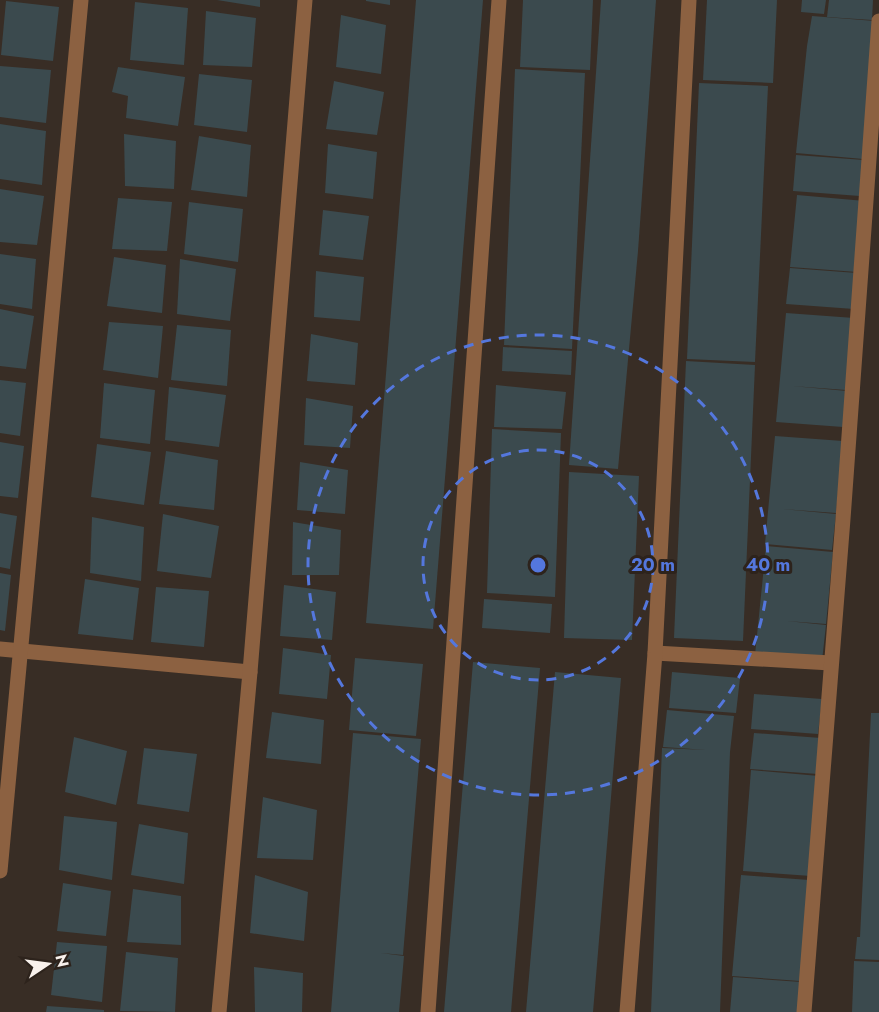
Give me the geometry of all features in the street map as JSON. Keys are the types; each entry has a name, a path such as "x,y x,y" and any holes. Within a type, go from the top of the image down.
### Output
{"street":[{"path":"0,871 81,0"},
{"path":"219,1012 250,672 305,0"},
{"path":"428,1012 499,0"},
{"path":"627,1012 655,653 689,0"},
{"path":"804,1012 854,379 862,237 879,21"},
{"path":"0,649 250,672"},
{"path":"655,653 831,663"}],"building":[{"path":"217,0 260,0 260,7"},
{"path":"390,0 390,5 366,1"},
{"path":"416,0 483,0 433,629 366,623"},
{"path":"523,0 593,0 590,70 520,67"},
{"path":"601,0 656,0 638,251 618,469 569,465"},
{"path":"707,0 777,0 773,83 703,80"},
{"path":"802,0 826,0 824,14 801,12"},
{"path":"829,0 873,0 872,20 827,17"},
{"path":"6,1 59,7 53,61 1,55"},
{"path":"135,2 188,8 184,65 130,60"},
{"path":"206,11 256,18 252,67 203,65"},
{"path":"341,15 386,25 381,74 336,67"},
{"path":"812,16 875,21 863,159 796,153"},
{"path":"0,66 51,70 46,123 0,117"},
{"path":"118,67 185,77 178,126 126,118 128,96 112,92"},
{"path":"515,69 585,73 572,349 504,345"},
{"path":"199,74 252,80 247,132 194,125"},
{"path":"334,81 384,92 377,135 326,129"},
{"path":"699,83 768,86 755,362 687,359"},
{"path":"0,124 46,131 42,185 0,179"},
{"path":"124,134 176,141 174,189 125,186"},
{"path":"199,136 251,145 247,197 191,190"},
{"path":"328,144 377,152 373,199 325,193"},
{"path":"796,155 864,160 860,196 793,191"},
{"path":"0,189 44,196 37,245 0,242"},
{"path":"797,195 865,201 857,272 790,267"},
{"path":"118,198 172,202 167,251 112,249"},
{"path":"189,202 243,209 238,262 184,254"},
{"path":"323,210 369,216 363,260 319,255"},
{"path":"0,254 36,259 32,309 0,304"},
{"path":"114,257 166,265 162,313 107,306"},
{"path":"180,259 236,269 230,321 177,314"},
{"path":"790,268 857,273 854,309 786,304"},
{"path":"316,271 364,277 360,321 314,317"},
{"path":"0,309 34,316 26,369 0,366"},
{"path":"786,313 854,318 846,390 792,386 847,391 843,427 776,422"},
{"path":"109,322 163,326 158,378 103,370"},
{"path":"177,325 231,330 227,386 171,380"},
{"path":"311,334 358,343 355,385 307,381"},
{"path":"503,347 572,351 571,375 502,371"},
{"path":"686,361 755,365 743,641 674,638"},
{"path":"0,380 26,383 20,436 0,433"},
{"path":"104,383 155,390 150,444 100,438"},
{"path":"496,385 566,392 562,429 494,427"},
{"path":"169,387 226,395 219,447 165,440"},
{"path":"306,398 353,406 350,448 304,445"},
{"path":"492,429 561,433 555,597 487,593"},
{"path":"775,436 843,441 836,513 782,509 836,514 832,550 765,544"},
{"path":"0,442 24,446 18,498 0,496"},
{"path":"97,444 151,452 144,505 91,497"},
{"path":"166,451 218,460 214,510 159,504"},
{"path":"300,462 348,470 345,514 297,510"},
{"path":"569,472 639,476 632,640 564,638"},
{"path":"0,513 17,516 10,569 0,567"},
{"path":"163,514 219,526 211,578 157,571"},
{"path":"92,517 144,527 141,581 90,573"},
{"path":"293,522 341,530 339,575 292,575"},
{"path":"766,546 833,552 826,624 787,621 826,625 822,661 755,655"},
{"path":"0,573 11,575 5,631 0,630"},
{"path":"85,579 139,588 133,640 78,634"},
{"path":"284,585 336,592 332,640 280,636"},
{"path":"156,587 209,591 204,647 151,642"},
{"path":"484,599 552,604 550,633 482,628"},
{"path":"283,648 331,655 327,699 279,694"},
{"path":"355,658 423,664 416,736 349,730"},
{"path":"473,662 540,668 511,1012 444,1012"},
{"path":"555,672 621,678 593,1012 526,1012"},
{"path":"672,672 740,678 736,713 669,708"},
{"path":"754,694 822,699 818,734 751,729"},
{"path":"667,710 734,716 730,752 720,1012 651,1012 662,748 707,750 663,747"},
{"path":"272,712 324,720 321,764 266,758"},
{"path":"871,713 879,713 879,960 855,959 857,937 860,937"},
{"path":"353,733 421,739 403,955 381,953 404,956 399,1012 331,1012"},
{"path":"754,733 821,738 818,774 750,769"},
{"path":"74,737 127,751 116,805 65,792"},
{"path":"144,748 197,754 189,812 137,804"},
{"path":"751,770 819,776 811,876 743,871"},
{"path":"263,797 317,810 313,860 257,858"},
{"path":"64,816 117,822 112,880 59,870"},
{"path":"139,824 188,833 184,884 131,875"},
{"path":"255,875 308,892 304,941 250,933"},
{"path":"741,875 809,880 800,981 732,976"},
{"path":"63,883 111,891 106,936 57,931"},
{"path":"133,889 181,896 181,945 127,942"},
{"path":"57,942 107,946 102,1002 51,995"},
{"path":"126,952 178,958 175,1012 120,1011"},
{"path":"854,961 879,962 879,1012 852,1012"},
{"path":"254,967 303,973 302,1012 255,1012"},
{"path":"733,977 801,982 797,1012 730,1012"},
{"path":"47,1006 104,1010 104,1012 46,1012"}]}
